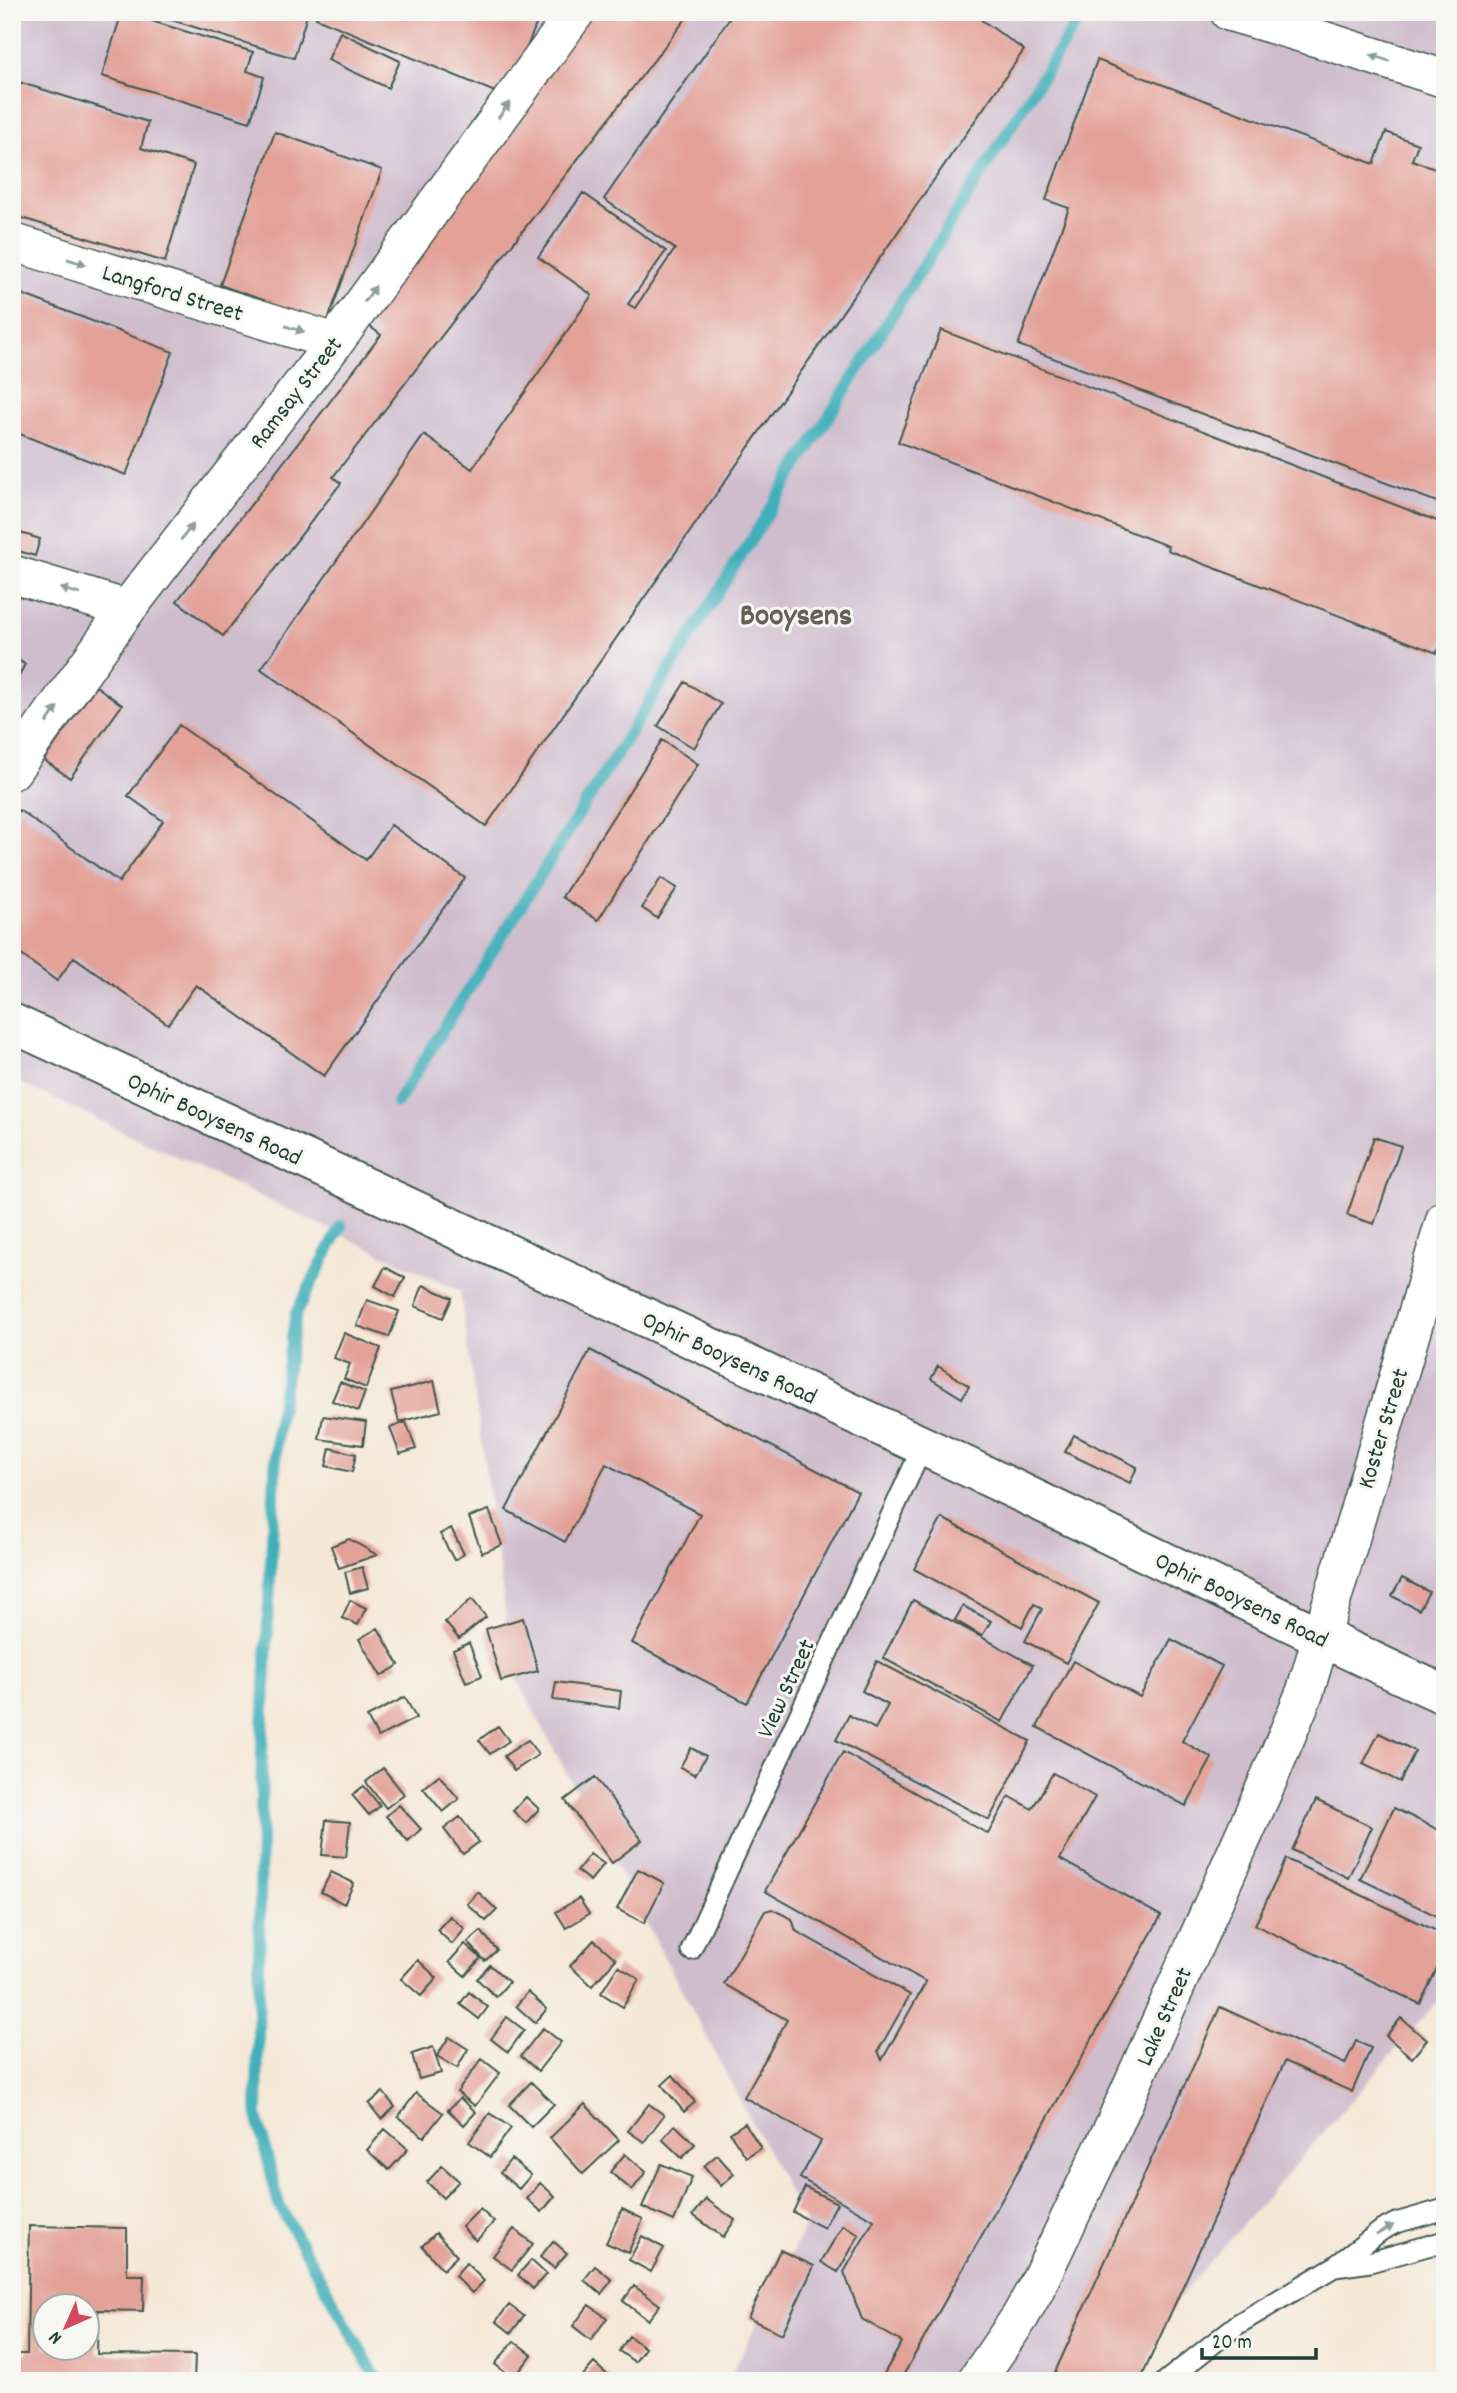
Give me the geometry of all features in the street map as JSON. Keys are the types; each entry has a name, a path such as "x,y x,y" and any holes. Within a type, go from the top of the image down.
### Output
{"main road":[{"name":"Ophir Booysens Road","path":"12,1023 923,1446 1445,1695"}],"street":[{"name":"Ramsay Street","path":"12,771 127,609 335,342 576,12"},
{"path":"1229,12 1317,37 1445,79"},
{"name":"Langford Street","path":"12,242 335,342"},
{"path":"12,574 127,609"},
{"name":"Koster Street","path":"1319,1637 1445,1219"},
{"name":"Lake Street","path":"976,2381 1020,2317 1035,2290 1115,2123 1267,1783 1305,1692 1319,1637"}],"lane":[{"name":"View Street","path":"691,1950 923,1446"},
{"path":"1166,2381 1247,2319 1334,2267 1371,2238 1389,2227 1445,2209"},
{"path":"1334,2267 1382,2259 1445,2241"}],"shaded area":[{"path":"12,12 1445,12 1445,1993 1106,2381 740,2381 731,2375 806,2224 514,1674 460,1291 12,1079"}],"building":[{"path":"12,12 21,12 13,39 12,39"},
{"path":"122,12 253,52 247,71 264,77 250,122 102,76"},
{"path":"146,12 308,12 294,58"},
{"path":"318,12 541,12 507,97 316,18"},
{"path":"594,12 691,12 333,477 341,483 223,636 177,601 381,335 359,318"},
{"path":"734,12 970,12 1024,50 486,826 261,669 424,435 472,469 592,295 538,257 583,193 666,251 628,304 635,308 675,249 604,199"},
{"path":"340,32 400,61 388,88 328,60"},
{"path":"1097,60 1374,164 1386,132 1418,144 1412,160 1445,173 1445,505 1018,345 1069,208 1046,200"},
{"path":"12,80 148,122 141,148 194,165 165,262 12,215"},
{"path":"275,132 382,170 327,323 220,285"},
{"path":"19,293 173,352 126,475 12,431 12,309"},
{"path":"941,330 1445,524 1445,640 1443,639 1437,653 1167,550 1168,546 898,442"},
{"path":"14,531 40,539 35,556 12,549"},
{"path":"12,657 25,664 12,690"},
{"path":"685,682 721,704 694,748 658,726"},
{"path":"96,686 122,705 70,778 44,760"},
{"path":"179,725 366,860 391,825 465,878 324,1076 196,985 168,1024 74,957 57,981 12,948 12,819 19,810 119,882 163,821 128,796"},
{"path":"662,740 698,764 598,920 562,897"},
{"path":"661,878 677,888 657,918 642,908"},
{"path":"1374,1137 1401,1146 1374,1224 1347,1215"},
{"path":"385,1267 405,1278 395,1297 375,1286"},
{"path":"423,1285 452,1298 443,1318 415,1306"},
{"path":"367,1300 399,1311 389,1337 357,1326"},
{"path":"344,1333 381,1348 366,1388 344,1379 350,1364 334,1358"},
{"path":"590,1350 858,1492 747,1703 632,1643 700,1514 606,1464 565,1542 506,1510"},
{"path":"938,1366 969,1386 962,1398 931,1379"},
{"path":"434,1381 441,1411 399,1422 391,1392"},
{"path":"340,1382 365,1392 358,1411 332,1401"},
{"path":"323,1416 366,1422 363,1445 319,1439"},
{"path":"406,1422 416,1449 400,1454 390,1428"},
{"path":"1074,1435 1137,1467 1130,1483 1065,1452"},
{"path":"330,1448 356,1454 352,1472 326,1466"},
{"path":"489,1510 502,1545 482,1553 469,1517"},
{"path":"942,1518 1099,1603 1066,1663 1025,1641 1042,1609 1034,1604 1022,1627 914,1569"},
{"path":"451,1528 464,1554 454,1560 440,1534"},
{"path":"349,1539 377,1555 339,1568 331,1546"},
{"path":"362,1567 368,1588 350,1593 345,1572"},
{"path":"1402,1578 1429,1592 1419,1610 1392,1596"},
{"path":"472,1599 486,1617 459,1639 445,1622"},
{"path":"350,1600 366,1608 358,1625 342,1618"},
{"path":"913,1600 1033,1665 1002,1722 883,1658"},
{"path":"963,1606 991,1621 982,1636 955,1620"},
{"path":"523,1618 538,1671 501,1681 486,1629"},
{"path":"378,1628 399,1665 381,1676 359,1639"},
{"path":"1171,1639 1222,1666 1182,1741 1212,1758 1186,1806 1037,1727 1073,1661 1140,1697"},
{"path":"469,1643 482,1676 466,1682 453,1650"},
{"path":"877,1661 1030,1741 989,1820 836,1740 849,1715 875,1729 888,1705 862,1691"},
{"path":"556,1682 621,1691 619,1708 553,1700"},
{"path":"405,1697 416,1718 378,1737 367,1717"},
{"path":"498,1726 509,1741 490,1754 479,1740"},
{"path":"1379,1733 1415,1751 1400,1782 1363,1764"},
{"path":"528,1740 538,1755 514,1771 504,1756"},
{"path":"691,1748 706,1756 695,1775 680,1767"},
{"path":"843,1752 988,1834 1009,1796 1032,1809 1053,1773 1095,1797 1060,1859 1161,1916 900,2381 880,2381 902,2342 862,2319 844,2272 874,2220 800,2178 821,2141 744,2097 787,2020 724,1984 765,1911 772,1909 792,1919 796,1931 910,1995 878,2051 882,2060 926,1982 765,1891"},
{"path":"383,1768 404,1794 386,1808 366,1782"},
{"path":"439,1775 459,1799 443,1812 423,1788"},
{"path":"595,1777 642,1840 612,1863 565,1800"},
{"path":"364,1786 380,1806 369,1815 352,1795"},
{"path":"526,1797 539,1809 526,1823 513,1811"},
{"path":"1316,1800 1372,1827 1348,1878 1292,1850"},
{"path":"399,1805 421,1829 408,1841 386,1816"},
{"path":"1394,1808 1445,1833 1445,1920 1360,1879"},
{"path":"460,1817 479,1842 463,1854 444,1829"},
{"path":"326,1820 350,1822 346,1857 322,1855"},
{"path":"590,1854 604,1864 590,1881 577,1871"},
{"path":"1286,1859 1445,1935 1445,1952 1420,2004 1255,1925"},
{"path":"638,1869 664,1883 644,1923 617,1909"},
{"path":"331,1872 354,1883 344,1904 321,1892"},
{"path":"478,1892 497,1910 486,1921 467,1904"},
{"path":"579,1898 589,1914 566,1928 556,1912"},
{"path":"450,1916 465,1929 452,1944 437,1930"},
{"path":"481,1931 497,1950 485,1961 468,1942"},
{"path":"594,1940 616,1959 592,1986 570,1966"},
{"path":"465,1944 481,1958 465,1976 449,1962"},
{"path":"418,1960 437,1978 421,1996 401,1979"},
{"path":"490,1965 509,1982 496,1997 477,1979"},
{"path":"618,1966 639,1979 623,2007 601,1993"},
{"path":"469,1992 488,2007 479,2019 460,2004"},
{"path":"528,1992 547,2009 535,2023 516,2006"},
{"path":"1220,2007 1345,2064 1356,2041 1371,2048 1352,2092 1285,2061 1140,2381 1051,2381"},
{"path":"507,2017 524,2030 508,2052 491,2039"},
{"path":"1401,2018 1427,2040 1412,2058 1386,2036"},
{"path":"543,2028 561,2042 538,2071 521,2056"},
{"path":"449,2037 468,2049 457,2068 437,2056"},
{"path":"433,2047 441,2073 419,2079 412,2054"},
{"path":"482,2059 500,2073 475,2106 457,2092"},
{"path":"673,2075 695,2102 684,2112 662,2085"},
{"path":"531,2082 554,2104 531,2127 509,2105"},
{"path":"383,2092 395,2107 381,2119 369,2104"},
{"path":"416,2093 443,2113 424,2137 398,2117"},
{"path":"460,2098 476,2112 464,2125 448,2110"},
{"path":"585,2104 619,2140 583,2174 550,2138"},
{"path":"649,2104 664,2115 644,2142 628,2131"},
{"path":"490,2113 511,2128 490,2157 469,2142"},
{"path":"745,2123 761,2148 746,2157 730,2133"},
{"path":"675,2125 695,2144 682,2158 662,2139"},
{"path":"385,2129 408,2149 389,2170 367,2150"},
{"path":"625,2154 646,2172 632,2190 610,2172"},
{"path":"717,2155 734,2174 721,2186 704,2166"},
{"path":"511,2159 531,2175 519,2189 500,2173"},
{"path":"661,2164 692,2177 674,2221 642,2207"},
{"path":"442,2166 459,2181 443,2198 427,2182"},
{"path":"540,2183 555,2196 542,2212 527,2199"},
{"path":"805,2187 837,2203 824,2228 793,2212"},
{"path":"706,2199 735,2220 723,2237 693,2215"},
{"path":"480,2209 494,2222 476,2241 462,2227"},
{"path":"622,2209 643,2219 628,2253 606,2243"},
{"path":"843,2225 859,2235 838,2272 821,2262"},
{"path":"29,2226 127,2228 127,2275 144,2275 143,2311 102,2310 102,2292 32,2292 32,2362 102,2362 102,2354 195,2355 194,2381 12,2381 12,2354 27,2354"},
{"path":"514,2229 533,2244 512,2270 493,2256"},
{"path":"436,2233 457,2256 443,2270 422,2246"},
{"path":"642,2236 664,2248 651,2272 629,2260"},
{"path":"553,2241 567,2253 554,2268 540,2257"},
{"path":"780,2250 814,2266 782,2334 748,2318"},
{"path":"531,2260 546,2274 533,2289 518,2275"},
{"path":"466,2263 484,2281 472,2293 455,2276"},
{"path":"595,2266 612,2280 601,2294 584,2280"},
{"path":"634,2286 660,2305 648,2320 623,2301"},
{"path":"509,2305 524,2316 511,2333 496,2321"},
{"path":"589,2305 607,2318 591,2340 573,2326"},
{"path":"629,2336 645,2348 635,2362 619,2351"},
{"path":"514,2341 532,2355 513,2379 495,2364"},
{"path":"594,2363 612,2379 611,2381 580,2379"}],"waterway":[{"path":"397,1103 1083,12"},
{"path":"341,1226 296,1313 277,1430 262,1751 257,2115 279,2205 378,2381"}],"district":[{"name":"Booysens","path":"796,613"}]}
